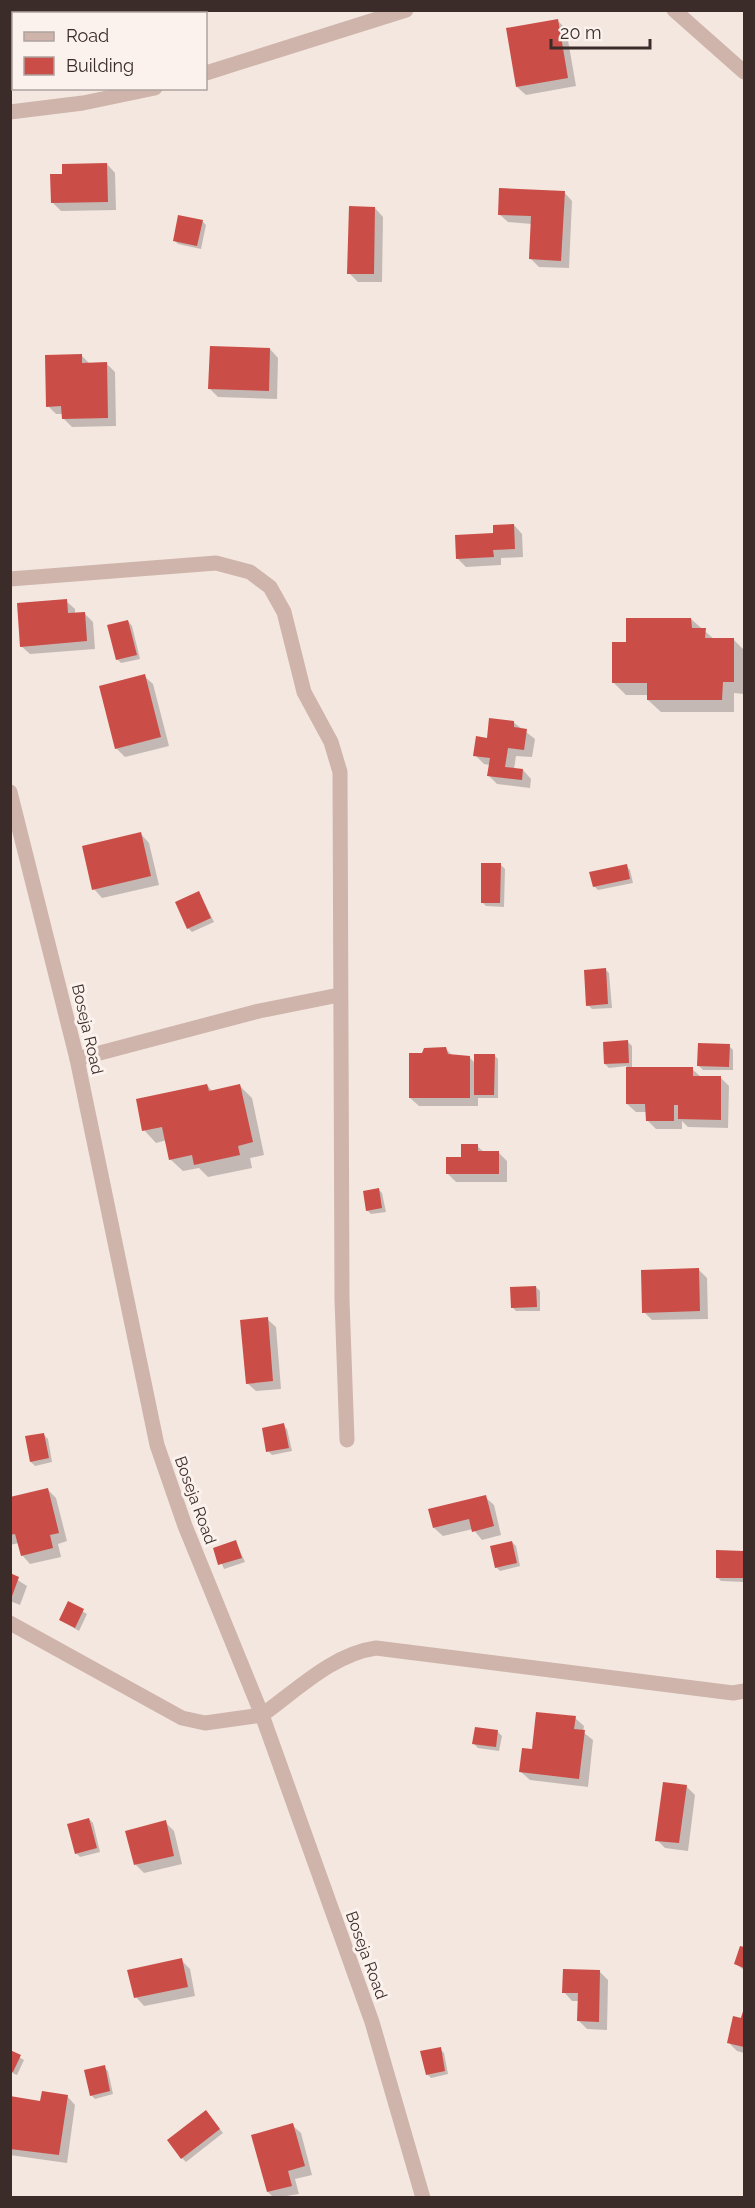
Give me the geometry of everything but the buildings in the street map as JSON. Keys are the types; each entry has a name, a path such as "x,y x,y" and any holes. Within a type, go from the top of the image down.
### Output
{"street":[{"path":"207,73 406,10"},
{"path":"674,10 744,72"},
{"path":"10,112 83,103 145,90"},
{"path":"10,579 216,563 250,572 270,587 284,612 304,692 331,742 340,772 339,995 342,1300 347,1440"},
{"name":"Boseja Road","path":"10,792 77,1059 157,1445 185,1526 262,1715 372,2022 423,2198"},
{"path":"77,1059 259,1011 339,995"},
{"path":"10,1623 182,1718 205,1722 262,1715 340,1659 359,1651 376,1648 733,1693 744,1691"}]}
